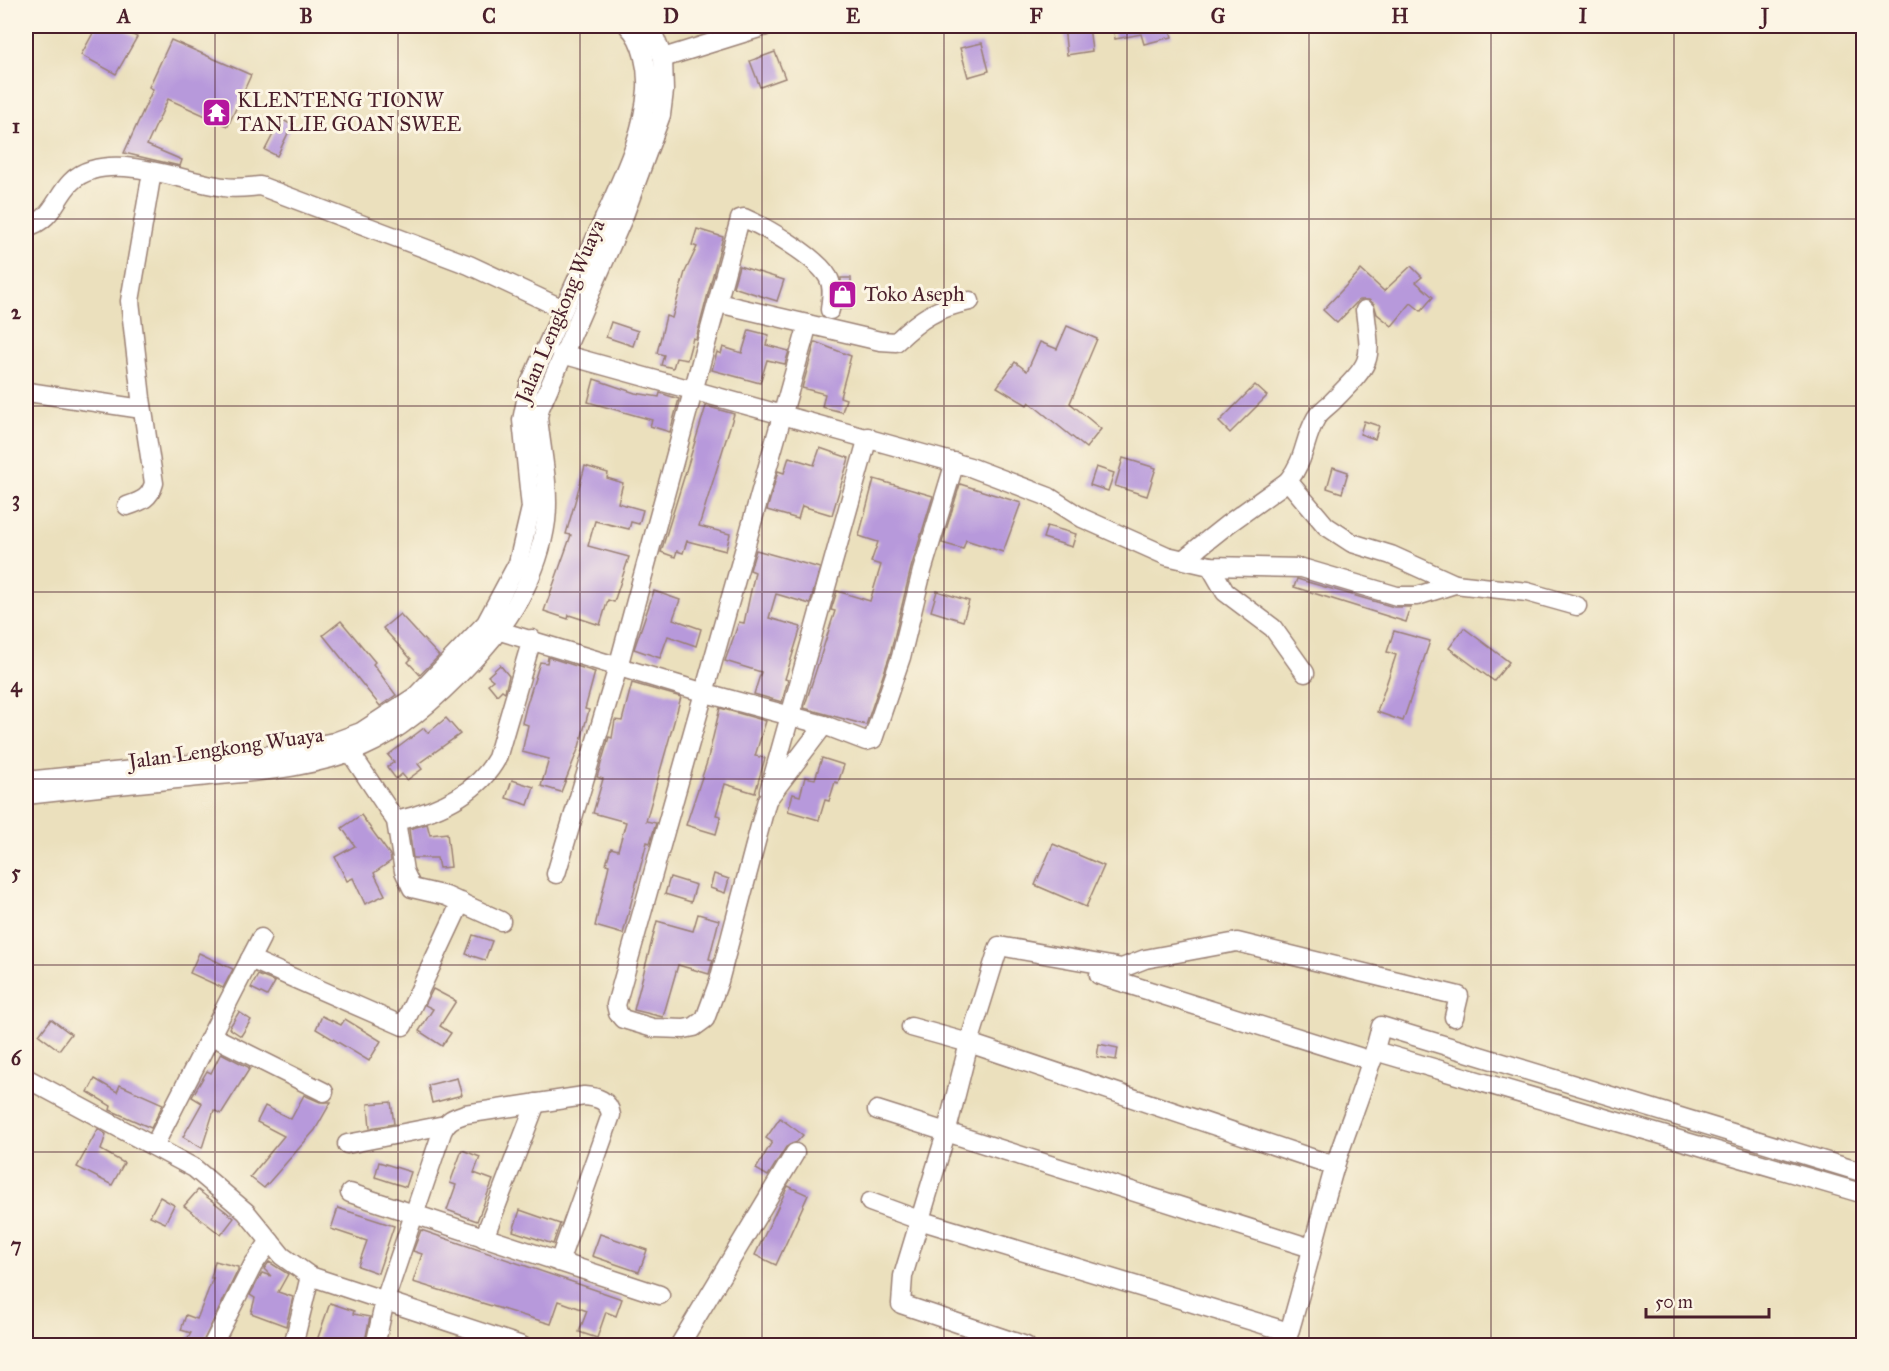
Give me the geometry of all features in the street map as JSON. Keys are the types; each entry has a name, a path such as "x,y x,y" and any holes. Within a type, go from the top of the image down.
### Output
{"street":[{"name":"Jalan Lengkong Wuaya","path":"26,781 259,757 334,742 361,732 416,696 493,627 525,542 531,508 522,420 529,386 620,186 643,114 647,88 645,66 633,31 628,26"},
{"name":"Jalan Lengkong Wuaya","path":"26,795 292,766 350,752 386,733 453,681 524,589 542,540 546,519 538,417 562,354 623,218 661,115 664,92 663,57 650,26"},
{"path":"663,57 766,26"},
{"path":"26,227 39,224 50,213 62,189 81,174 94,169 113,168 153,172 225,187 260,186 469,265 563,309"},
{"path":"127,506 151,494 154,483 142,410 130,301 153,172"},
{"path":"556,874 618,667 718,303 734,234 740,219 744,218 767,227 822,269 830,279 830,310"},
{"path":"718,303 880,341 896,342 916,322 943,306 970,301"},
{"path":"1184,559 1288,481 1300,466 1316,417 1346,388 1369,360 1370,339 1365,309"},
{"path":"808,324 784,414 702,692 616,1005 623,1019 653,1028 684,1029 694,1027 705,1019 719,981 868,437"},
{"path":"562,354 955,462 1049,497 1082,518 1145,548 1209,566 1302,568 1404,597 1455,584"},
{"path":"28,392 142,410"},
{"path":"493,627 618,667 824,725 871,741 875,736 901,657 922,571 955,462"},
{"path":"1288,481 1326,526 1352,543 1391,555 1455,584 1527,592 1577,606"},
{"path":"1209,566 1225,592 1273,628 1305,673"},
{"path":"396,820 427,814 472,789 488,774 497,758 532,639"},
{"path":"767,800 824,725"},
{"path":"350,752 396,820 404,871 412,888 461,902 501,921"},
{"path":"250,959 403,1026 461,902"},
{"path":"154,1146 261,938"},
{"path":"999,946 1122,968 1145,959 1237,942 1459,996 1454,1017"},
{"path":"999,946 969,1043 947,1130 900,1289 901,1304 1026,1346"},
{"path":"999,946 1374,1056 1863,1194"},
{"path":"870,1202 919,1220 1287,1339 1335,1166 1374,1056 1380,1026 1863,1173"},
{"path":"911,1028 969,1043 1335,1166"},
{"path":"212,1036 324,1092"},
{"path":"26,1078 194,1168 246,1212 282,1256 310,1276 522,1346"},
{"path":"347,1144 445,1125 465,1114 595,1097 610,1110 610,1115 559,1262"},
{"path":"484,1238 536,1103"},
{"path":"877,1110 947,1130 1311,1248"},
{"path":"375,1346 385,1300 445,1125"},
{"path":"679,1346 795,1153"},
{"path":"350,1193 660,1295"},
{"path":"212,1346 253,1265 270,1241"},
{"path":"293,1346 310,1276"}],"building":[{"path":"97,26 115,26 137,37 116,74 81,55"},
{"path":"1064,26 1089,26 1092,51 1067,55"},
{"path":"1113,26 1169,26 1172,37 1144,44 1141,34 1115,39"},
{"name":"KLENTENG TIONW TAN LIE GOAN SWEE","path":"171,40 251,75 228,126 168,99 147,145 182,160 180,166 124,153 153,89 149,87"},
{"path":"982,43 989,71 968,77 960,48"},
{"path":"775,52 785,78 760,87 750,61"},
{"path":"281,119 292,125 277,156 265,150"},
{"path":"697,229 723,237 696,339 693,338 687,360 676,358 673,368 661,365 664,355 657,353 666,316 672,318 685,272 697,247 692,245"},
{"path":"739,266 784,280 777,301 733,287"},
{"path":"1411,266 1422,277 1416,282 1433,297 1421,311 1411,303 1392,326 1377,314 1374,304 1369,300 1359,300 1337,323 1323,310 1361,270 1384,291"},
{"name":"Toko Aseph","path":"841,278 851,278 851,309 841,309"},
{"path":"611,322 638,331 633,346 606,337"},
{"path":"1067,326 1097,339 1070,403 1101,429 1086,448 1029,402 1027,405 997,387 1015,362 1027,371 1040,342 1057,349"},
{"path":"749,330 769,335 766,345 789,351 785,364 767,360 760,383 712,370 717,352 721,354 723,347 742,353"},
{"path":"815,342 851,356 840,397 846,399 842,412 822,407 825,394 802,388"},
{"path":"594,379 635,393 659,397 660,393 679,399 670,432 650,426 652,420 588,402"},
{"path":"1255,385 1267,396 1230,433 1219,422"},
{"path":"706,406 734,414 699,526 730,534 726,551 687,541 683,553 677,551 675,557 661,552"},
{"path":"1364,421 1379,426 1375,439 1360,434"},
{"path":"820,448 849,458 832,515 802,506 798,519 767,510 778,471 784,473 789,457 814,465"},
{"path":"1123,458 1156,468 1147,496 1115,486"},
{"path":"585,466 608,473 607,478 623,483 618,503 643,510 639,524 631,522 629,529 595,521 588,546 629,557 614,602 608,600 600,625 569,615 568,619 544,611 571,535 566,534"},
{"path":"1096,467 1114,473 1108,491 1090,485"},
{"path":"1333,467 1348,472 1342,493 1327,488"},
{"path":"874,479 933,496 911,568 890,655 866,725 804,708 835,611 831,610 837,591 870,601 881,565 871,562 878,542 859,536"},
{"path":"960,484 1021,503 1003,552 966,540 963,549 942,543"},
{"path":"1047,526 1076,534 1072,547 1043,538"},
{"path":"756,550 820,568 810,604 776,594 769,618 801,627 785,679 788,680 782,702 754,694 761,672 725,661 739,622 744,623 755,572 750,570"},
{"path":"1297,579 1394,607 1411,607 1406,622 1294,587"},
{"path":"654,591 680,600 673,619 701,629 696,646 668,636 660,658 634,649"},
{"path":"937,591 969,601 963,621 931,611"},
{"path":"400,614 439,656 420,675 408,662 411,659 383,628"},
{"path":"341,621 375,662 373,664 396,695 380,706 323,635"},
{"path":"1464,628 1509,662 1494,681 1449,648"},
{"path":"1394,631 1430,641 1403,721 1377,712 1396,655 1387,652"},
{"path":"548,657 595,672 585,709 589,710 579,747 561,792 541,786 549,759 522,752 528,725 522,723 526,707 540,662 547,663"},
{"path":"500,665 509,676 505,692 502,690 497,695 488,684 493,680 488,676"},
{"path":"632,683 681,697 646,821 656,823 650,843 647,842 623,934 595,926 609,865 606,864 611,848 618,850 626,822 593,813 603,779 597,777 609,737 612,738 615,720 622,721"},
{"path":"720,708 766,721 755,756 765,758 755,793 725,784 716,815 721,816 716,834 686,825 707,762"},
{"path":"446,718 460,734 418,764 422,769 407,780 402,774 396,779 387,767 394,762 388,755 424,728 428,733"},
{"path":"822,758 844,765 829,801 825,800 819,820 788,811 793,794 800,796 805,777 815,779"},
{"path":"512,780 534,787 528,805 506,798"},
{"path":"361,815 390,855 391,861 374,873 385,895 365,904 353,878 347,881 335,857 355,846 342,828"},
{"path":"427,824 430,835 447,833 451,867 439,868 437,858 413,858 409,829"},
{"path":"1053,844 1104,866 1086,907 1035,885"},
{"path":"714,874 729,879 725,893 710,888"},
{"path":"670,877 696,885 691,902 665,894"},
{"path":"698,914 719,920 709,959 713,960 709,974 678,965 663,1017 634,1010 657,921 693,931"},
{"path":"473,935 492,941 485,960 466,954"},
{"path":"199,953 233,969 223,988 190,973"},
{"path":"258,975 275,982 267,996 251,988"},
{"path":"433,989 456,1001 440,1026 451,1033 442,1046 419,1031 433,1009 425,1005"},
{"path":"239,1012 251,1020 241,1036 229,1028"},
{"path":"322,1016 341,1025 345,1019 381,1041 369,1061 316,1029"},
{"path":"51,1019 71,1034 59,1050 39,1035"},
{"path":"1099,1044 1118,1048 1116,1060 1097,1057"},
{"path":"221,1053 250,1068 221,1114 214,1110 202,1148 183,1137 202,1103 192,1097 207,1071 211,1073"},
{"path":"457,1078 462,1095 432,1103 428,1085"},
{"path":"95,1079 117,1092 120,1085 163,1104 151,1128 110,1110 111,1106 88,1092"},
{"path":"304,1095 320,1102 331,1102 315,1130 264,1188 250,1177 284,1136 257,1122 265,1106 291,1119"},
{"path":"391,1102 394,1124 370,1128 368,1104"},
{"path":"780,1118 803,1135 797,1142 786,1147 768,1176 756,1169 772,1142 766,1138"},
{"path":"98,1129 106,1134 101,1150 124,1163 112,1185 77,1167"},
{"path":"462,1150 480,1157 474,1173 493,1180 477,1221 447,1210 456,1185 450,1183"},
{"path":"379,1162 411,1172 406,1187 375,1177"},
{"path":"788,1186 808,1195 776,1265 755,1255"},
{"path":"198,1190 234,1218 221,1235 184,1206"},
{"path":"160,1197 174,1205 165,1223 150,1216"},
{"path":"338,1208 394,1226 378,1273 358,1266 367,1241 331,1229"},
{"path":"520,1210 560,1224 553,1244 513,1231"},
{"path":"421,1230 622,1299 616,1316 606,1312 597,1338 579,1332 587,1311 559,1301 551,1324 413,1282 422,1254 413,1251"},
{"path":"600,1234 647,1250 639,1272 592,1256"},
{"path":"215,1261 238,1267 238,1270 201,1346 183,1346 191,1333 181,1330 186,1315 197,1319 213,1278 211,1278"},
{"path":"269,1262 288,1274 278,1292 293,1297 286,1326 251,1313 255,1298 250,1295 262,1273 271,1276 264,1269"},
{"path":"330,1303 354,1311 353,1314 370,1317 364,1346 315,1346"}],"place":[{"name":"KLENTENG TIONW TAN LIE GOAN SWEE","path":"216,112"},
{"name":"Toko Aseph","path":"843,294"}]}
